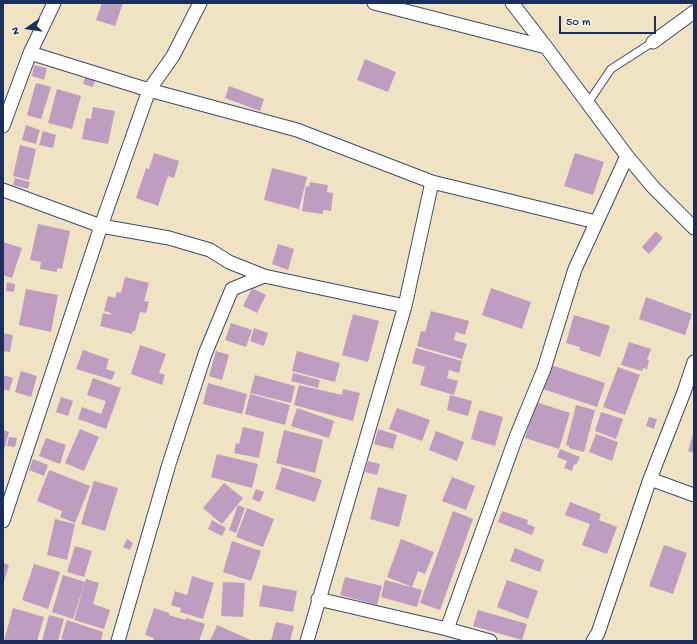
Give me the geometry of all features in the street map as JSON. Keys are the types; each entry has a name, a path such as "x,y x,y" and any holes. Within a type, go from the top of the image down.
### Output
{"street":[{"path":"3,126 30,53 54,3"},
{"path":"3,521 101,226 149,90 173,56 200,3"},
{"path":"374,3 546,46"},
{"path":"512,3 546,46 626,156 653,187 694,228"},
{"path":"653,42 694,12"},
{"path":"30,53 149,90 296,130 432,182 596,222"},
{"path":"447,629 516,437 544,369 575,269 626,156"},
{"path":"307,641 318,599 405,306 432,182"},
{"path":"3,190 101,226 168,238 210,250 230,262 264,276 405,306"},
{"path":"118,641 169,464 205,354 232,289 264,276"},
{"path":"593,641 598,633 650,479 694,362"},
{"path":"650,479 694,494"},
{"path":"318,599 447,629 490,641"}],"lane":[{"path":"588,103 611,69 653,42"}],"building":[{"path":"102,3 123,3 115,26 96,20"},
{"path":"365,59 396,72 388,92 357,80"},
{"path":"34,65 47,68 44,80 32,76"},
{"path":"86,74 96,77 93,87 83,84"},
{"path":"36,83 51,87 41,119 27,115"},
{"path":"229,86 264,99 260,111 225,98"},
{"path":"57,89 81,96 72,129 48,123"},
{"path":"93,107 115,111 108,144 82,139 86,118 91,119"},
{"path":"26,125 40,130 36,144 22,140"},
{"path":"43,131 56,135 53,148 39,145"},
{"path":"20,145 36,149 29,180 13,176"},
{"path":"154,153 179,161 174,178 168,176 158,206 136,198 146,168 149,169"},
{"path":"575,153 604,162 593,195 564,186"},
{"path":"272,168 307,177 299,209 264,200"},
{"path":"15,178 30,182 28,189 13,185"},
{"path":"310,182 328,185 327,192 333,193 331,211 323,210 323,214 302,211 306,186 309,187"},
{"path":"38,224 70,231 62,269 57,268 57,272 40,269 41,262 30,260"},
{"path":"656,231 663,238 649,254 642,247"},
{"path":"3,242 22,248 12,278 3,275"},
{"path":"278,244 294,249 288,270 272,264"},
{"path":"125,277 149,283 144,301 149,302 146,313 140,312 135,331 133,331 132,334 100,326 103,313 110,315 111,313 104,311 108,296 115,298 117,292 121,293"},
{"path":"7,282 15,284 14,292 6,291"},
{"path":"252,288 266,295 257,313 243,306"},
{"path":"491,288 531,302 522,329 482,315"},
{"path":"26,289 58,295 51,332 19,325"},
{"path":"646,297 692,314 685,335 639,319"},
{"path":"431,311 469,321 465,335 456,332 454,340 467,344 462,359 417,346 421,331 425,332"},
{"path":"353,314 379,321 368,362 342,355"},
{"path":"574,315 610,326 600,357 579,350 580,347 566,343"},
{"path":"231,323 252,330 246,347 225,340"},
{"path":"254,328 268,333 264,346 250,341"},
{"path":"3,333 13,335 10,352 3,351"},
{"path":"629,342 651,349 647,360 649,360 647,369 643,368 642,371 621,365"},
{"path":"140,345 166,354 159,373 165,375 162,385 131,374"},
{"path":"416,348 462,361 459,373 449,370 447,378 458,381 454,395 420,385 425,367 412,363"},
{"path":"83,350 109,359 106,369 115,372 112,380 76,369"},
{"path":"216,351 229,355 222,380 209,376"},
{"path":"297,351 340,363 335,382 292,371"},
{"path":"551,365 605,383 597,407 543,389"},
{"path":"618,367 640,375 625,415 603,407"},
{"path":"21,371 37,376 31,397 15,392"},
{"path":"293,373 320,380 318,388 291,381"},
{"path":"3,375 13,378 9,391 3,389"},
{"path":"255,375 295,386 291,403 250,393"},
{"path":"93,378 121,388 106,429 78,419 82,407 101,414 106,401 87,395"},
{"path":"208,383 247,394 242,414 203,404"},
{"path":"299,385 342,395 343,389 360,393 353,421 294,405"},
{"path":"250,394 290,405 285,425 245,414"},
{"path":"450,395 472,401 468,416 447,410"},
{"path":"61,397 73,401 68,416 56,412"},
{"path":"536,402 570,413 559,449 525,438"},
{"path":"576,405 595,410 584,452 569,448 569,446 566,445"},
{"path":"297,408 334,421 329,438 291,426"},
{"path":"397,408 430,420 422,441 389,429"},
{"path":"479,410 503,417 495,446 471,439"},
{"path":"601,412 623,419 616,439 595,431"},
{"path":"649,417 657,419 654,429 646,426"},
{"path":"243,427 264,432 259,458 234,453 236,443 239,444"},
{"path":"80,429 99,437 84,471 65,463"},
{"path":"378,429 397,435 393,449 374,444"},
{"path":"3,430 9,432 3,454"},
{"path":"284,430 323,440 315,473 276,463"},
{"path":"694,430 694,453 688,451"},
{"path":"436,431 464,442 457,461 429,450"},
{"path":"596,434 618,442 612,461 589,452"},
{"path":"9,437 17,438 15,447 7,446"},
{"path":"46,438 66,445 60,464 39,456"},
{"path":"560,449 580,457 576,465 574,464 572,471 564,468 567,461 557,457"},
{"path":"217,454 258,464 252,488 211,477"},
{"path":"33,459 48,465 44,476 29,470"},
{"path":"368,461 380,464 377,475 365,472"},
{"path":"282,467 322,480 315,502 275,489"},
{"path":"49,470 90,486 75,523 60,517 62,511 37,501"},
{"path":"452,477 475,486 466,510 442,501"},
{"path":"94,481 118,488 105,531 81,524"},
{"path":"224,483 243,498 222,524 203,508"},
{"path":"378,487 407,495 399,527 370,519"},
{"path":"256,489 264,492 260,502 252,499"},
{"path":"570,502 601,514 599,520 617,527 607,554 582,545 590,524 565,515"},
{"path":"238,505 245,508 236,533 229,530"},
{"path":"247,508 274,519 263,547 236,537"},
{"path":"453,511 473,519 440,610 420,603"},
{"path":"502,511 528,520 527,524 535,527 532,535 498,522"},
{"path":"55,519 75,524 67,560 47,555"},
{"path":"212,520 226,528 222,536 208,529"},
{"path":"127,539 133,543 130,550 123,547"},
{"path":"401,539 434,552 425,574 418,571 412,587 387,577"},
{"path":"232,541 261,551 251,581 223,572"},
{"path":"664,545 687,553 673,594 649,586"},
{"path":"75,546 92,551 84,577 67,572"},
{"path":"515,548 544,560 540,572 510,561"},
{"path":"3,563 9,565 3,584"},
{"path":"34,564 60,572 48,609 22,600"},
{"path":"63,575 85,582 73,619 52,612"},
{"path":"192,576 214,583 203,619 180,612 181,608 171,605 175,591 187,595"},
{"path":"345,577 382,586 377,605 340,595"},
{"path":"86,579 99,583 93,604 110,610 104,629 74,620"},
{"path":"385,580 422,590 417,607 381,597"},
{"path":"507,580 538,591 528,619 497,607"},
{"path":"223,582 245,583 243,617 221,616"},
{"path":"263,585 297,591 293,612 259,606"},
{"path":"13,608 44,617 37,641 4,641"},
{"path":"154,608 169,613 169,615 185,620 186,618 205,624 199,641 153,641 154,638 145,635"},
{"path":"478,610 527,624 522,640 473,626"},
{"path":"49,615 64,619 58,641 42,641"},
{"path":"67,620 103,632 101,641 67,641 61,639"},
{"path":"276,622 294,626 290,641 271,641"},
{"path":"217,625 253,641 210,641"}]}
